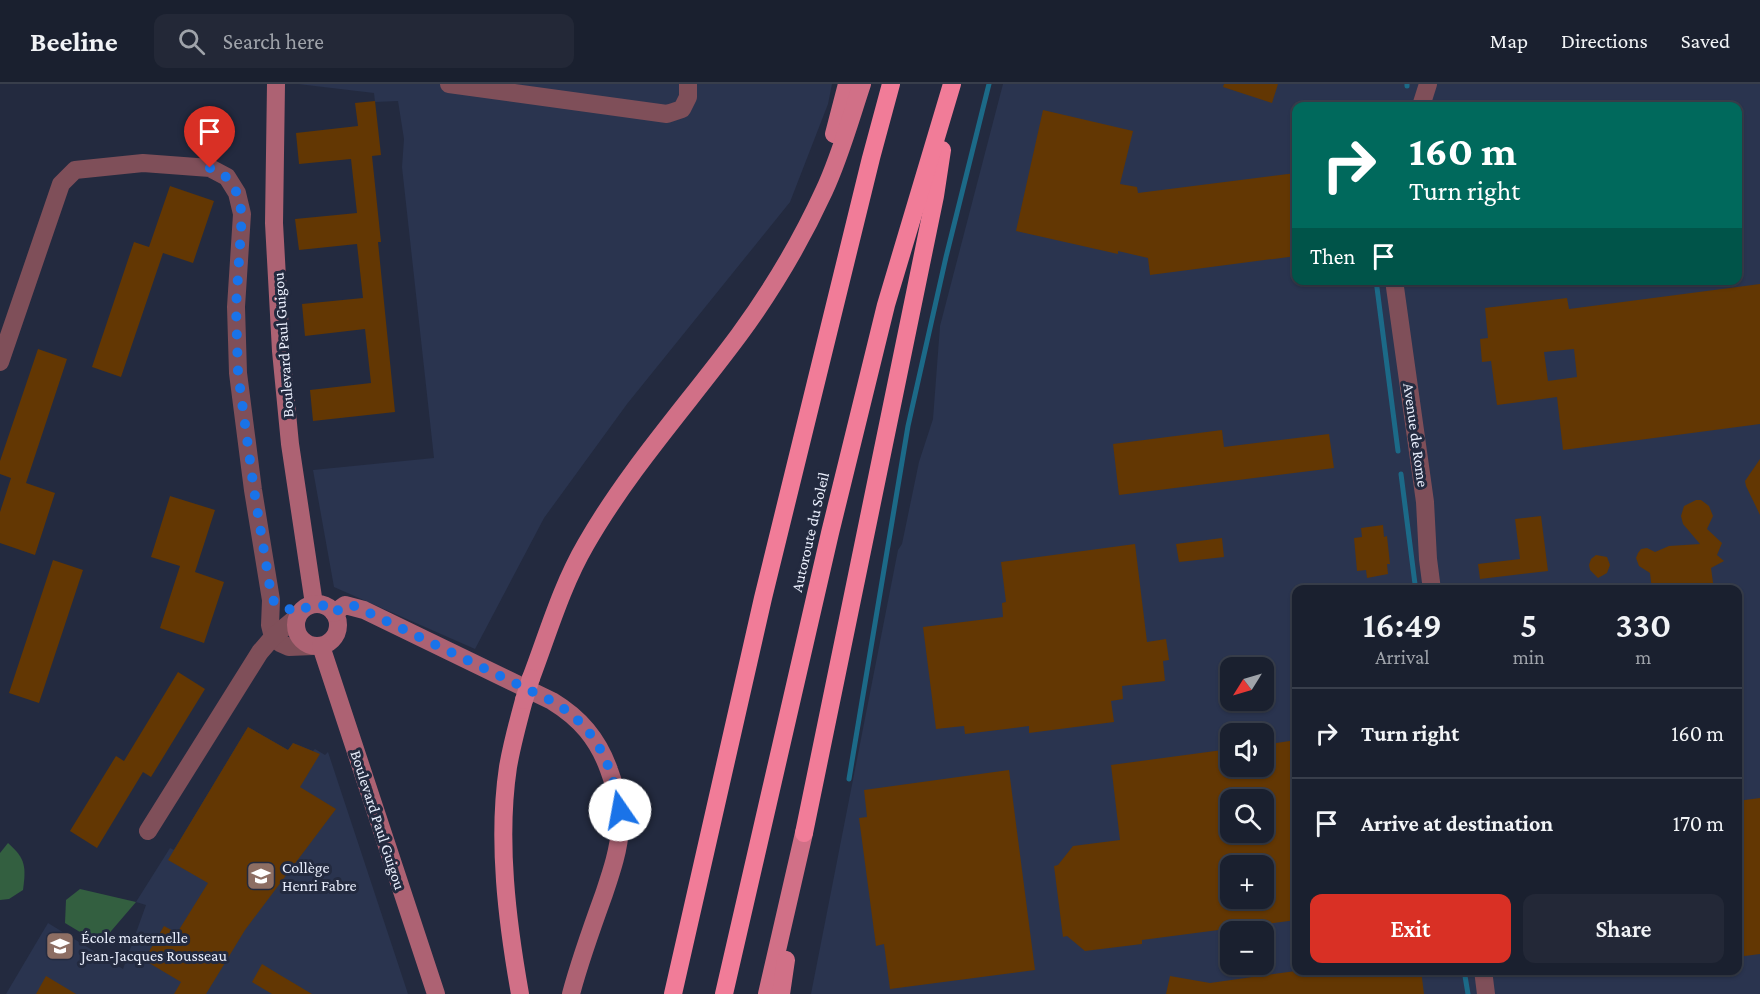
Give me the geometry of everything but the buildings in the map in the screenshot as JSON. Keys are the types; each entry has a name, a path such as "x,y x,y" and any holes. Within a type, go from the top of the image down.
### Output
{"highway":[{"name":"Autoroute du Soleil","path":"674,994 763,598 870,158 891,84"},
{"name":"Autoroute du Soleil","path":"724,994 830,533 886,305 953,84"},
{"path":"804,833 935,196 953,84"}],"main road":[{"path":"794,250 831,144 847,84"},
{"path":"520,994 505,890 504,814 508,768 531,678 566,585 585,545 612,500 740,334 794,250 825,190 862,84"},
{"path":"767,994 804,833"},
{"path":"781,994 804,833"}],"street":[{"name":"Boulevard Paul Guigou","path":"276,84 274,223 281,351 304,611"},
{"path":"449,84 667,114 682,109 688,97 688,84"},
{"path":"1422,102 1428,84"},
{"path":"0,362 61,184 75,170 143,163 210,168 226,177 237,193 242,214 236,307 238,373 272,600 270,625 273,637 289,647 317,646 333,640 338,627 334,613 326,606 304,611 289,609 272,600"},
{"name":"Avenue de Rome","path":"1395,285 1425,502 1431,585"},
{"path":"334,613 345,605 364,610 552,701 581,721 592,737 605,760 615,786 620,810 620,829 610,874 571,994"},
{"path":"148,831 260,652 273,637 304,611"},
{"path":"304,611 297,632 300,638 317,646"},
{"name":"Boulevard Paul Guigou","path":"317,646 436,994"},
{"path":"1484,975 1486,994"}],"shaded area":[{"path":"298,84 832,84 828,104 790,202 627,404 544,518 475,649 334,587 313,470 434,458 402,167 404,139 398,101 375,102 374,93"},
{"path":"1003,84 1760,84 1760,994 811,994 898,550 902,544 919,462 933,419 940,326"},
{"name":"Collège Henri Fabre","path":"248,727 288,750 293,743 313,751 315,749 325,755 328,752 408,994 6,994 48,923 123,969 146,905 136,902 170,848 174,850"}],"green space":[{"path":"8,843 23,864 23,890 9,899 0,900 0,853"},
{"path":"80,889 136,902 100,944 65,923 66,900"}],"waterway":[{"path":"849,779 908,426 946,257 989,84"},
{"path":"1377,285 1398,451"},
{"path":"1401,474 1415,584"},
{"path":"1465,975 1468,994"}],"place":[{"name":"Collège Henri Fabre","path":"261,876"},
{"name":"École maternelle Jean-Jacques Rousseau","path":"60,946"}],"route":[{"path":"210,168 226,177 237,193 242,214 236,307 238,373 272,600 300,612 314,604 326,606 334,613 345,605 355,606 552,701 581,721 592,737 605,760 615,786 620,810"}]}
